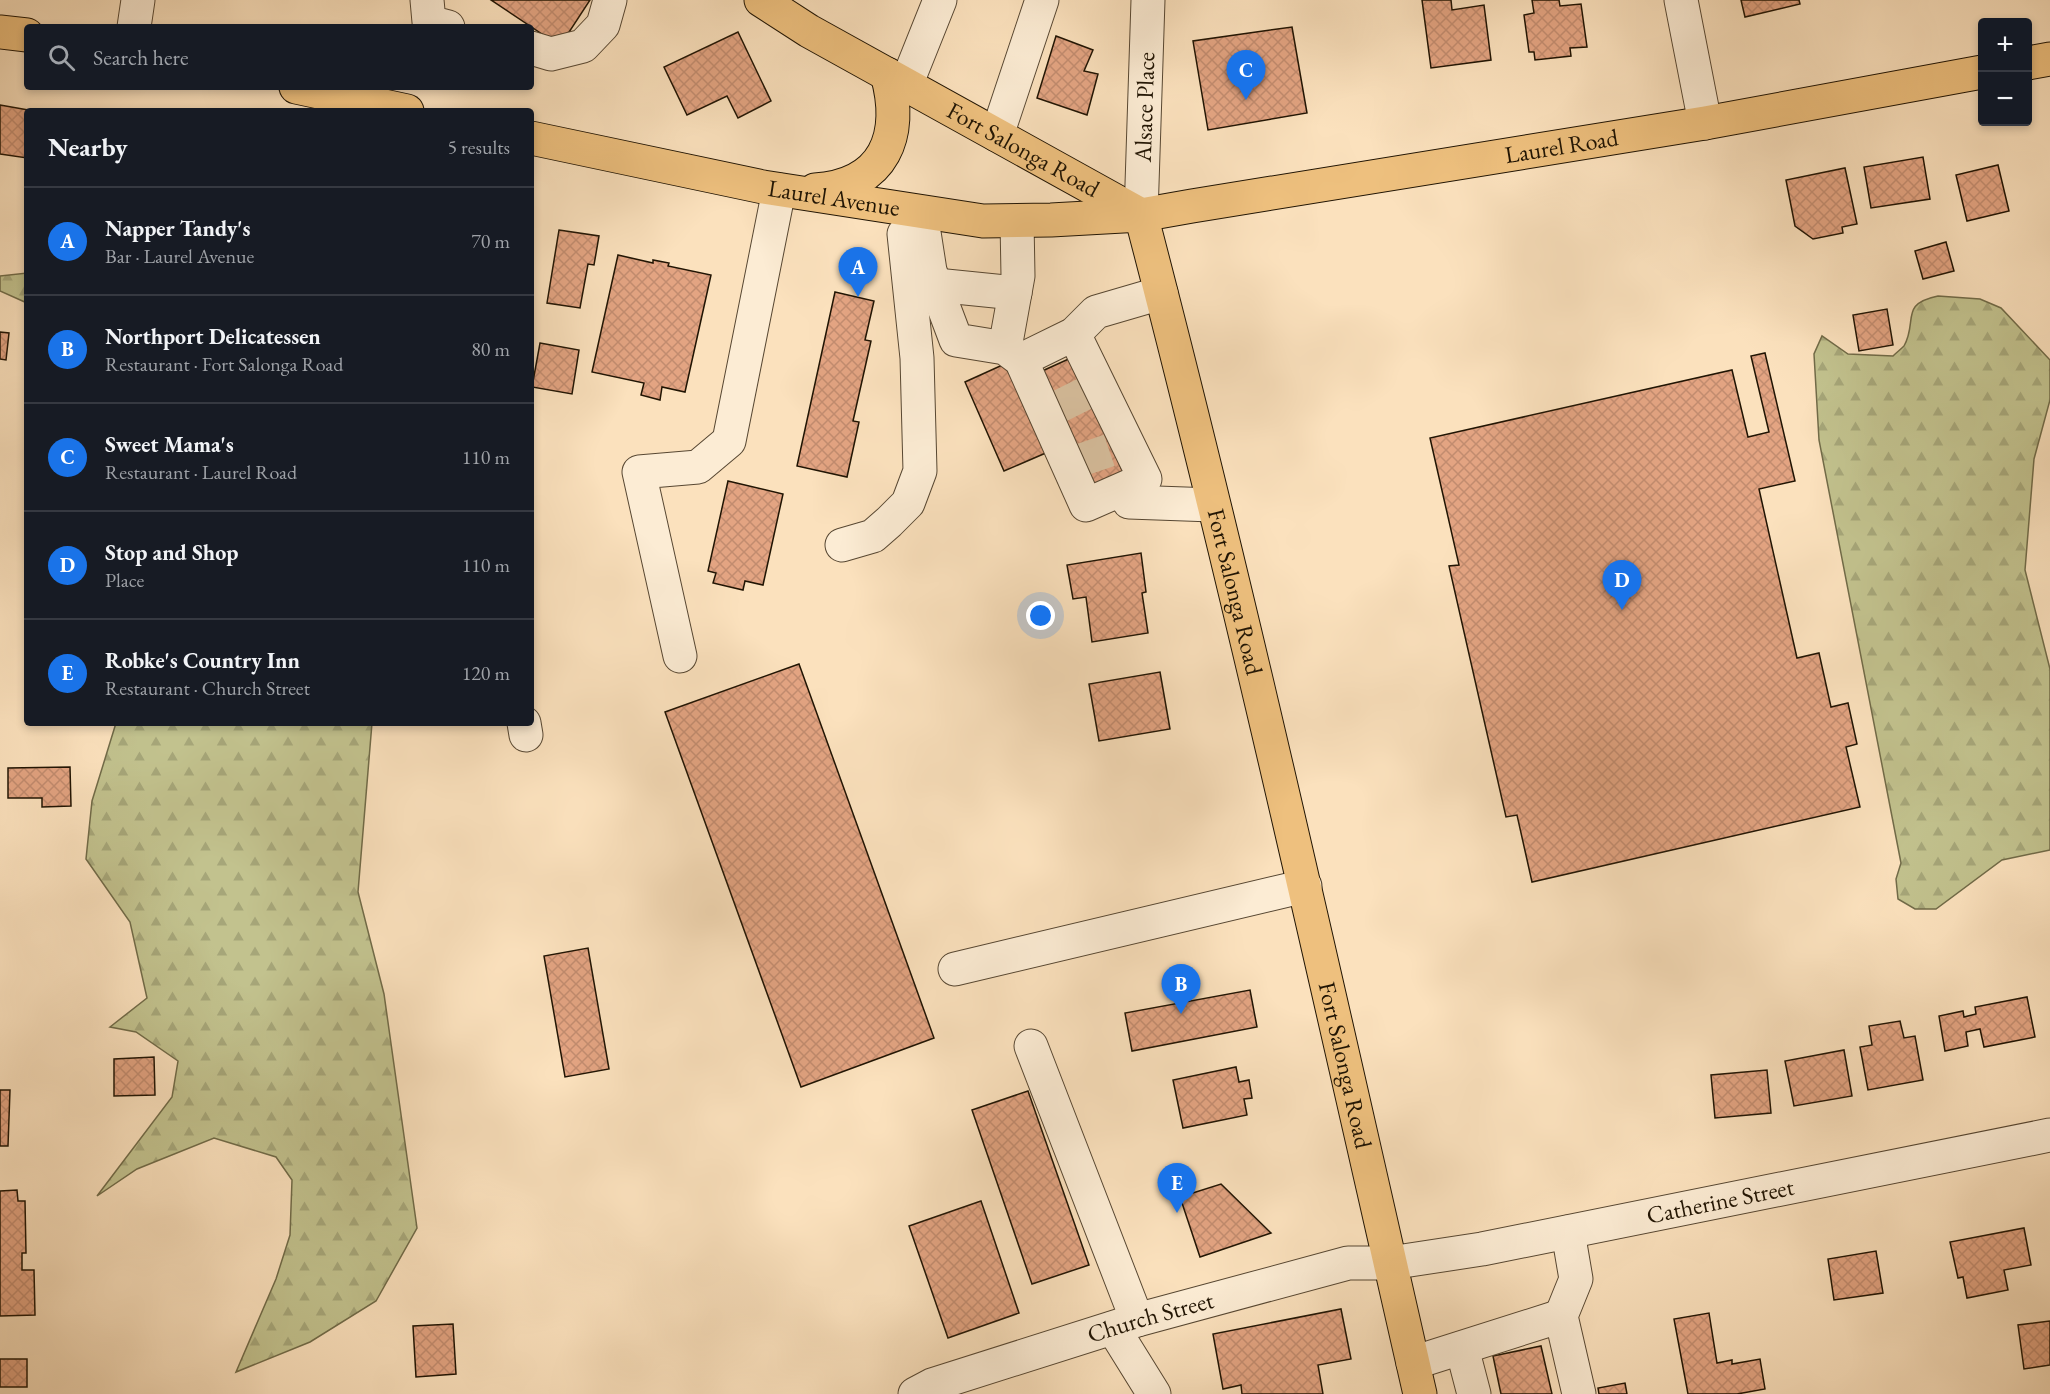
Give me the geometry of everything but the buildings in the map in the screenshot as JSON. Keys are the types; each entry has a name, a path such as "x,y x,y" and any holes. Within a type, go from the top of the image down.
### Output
{"main road":[{"name":"Fort Salonga Road","path":"761,0 810,31 1141,215 1305,886 1416,1378"},
{"path":"0,32 24,35"},
{"path":"2032,62 2050,59"},
{"name":"Laurel Road","path":"1141,215 1705,123 1978,73"},
{"path":"785,191 827,189 850,184 870,172 880,160 889,141 897,79"},
{"path":"310,90 393,108"},
{"name":"Laurel Avenue","path":"534,139 785,191 983,221 1141,215"}],"street":[{"path":"134,24 138,0"},
{"path":"427,0 429,22 437,24"},
{"path":"534,49 551,54 583,46 603,25 610,0"},
{"path":"897,79 940,0"},
{"path":"997,135 1042,0"},
{"name":"Alsace Place","path":"1141,215 1148,0"},
{"path":"1681,0 1705,123"},
{"path":"680,656 639,472 699,466 729,441 785,191"},
{"path":"911,211 930,271 956,340 1013,354 1074,334 1096,312 1161,293"},
{"path":"842,545 873,536 889,522 908,503 920,471 911,211"},
{"path":"1017,221 1018,276 1015,293 1013,354 1050,411 1073,463 1086,506 1145,479 1120,445 1094,391 1074,334"},
{"path":"936,285 1015,293"},
{"path":"1122,490 1129,502 1213,505"},
{"path":"955,969 1305,886"},
{"path":"1031,1046 1125,1324 1154,1394"},
{"name":"Catherine Street","path":"1390,1263 1482,1249 2050,1135"},
{"path":"1568,1232 1576,1279 1561,1316 1579,1394"},
{"name":"Church Street","path":"915,1394 932,1385 1125,1324 1348,1263 1390,1263"},
{"path":"1416,1378 1462,1347 1561,1316"},
{"path":"1462,1347 1474,1394"}],"green space":[{"path":"24,273 24,302 0,291 0,276"},
{"path":"1938,296 1980,299 2001,308 2050,360 2050,400 2034,459 2025,570 2050,669 2050,850 2002,860 1936,909 1915,909 1898,899 1896,879 1901,863 1819,440 1814,354 1822,336 1848,354 1893,356 1904,346 1914,309 1926,299"},
{"path":"115,726 372,726 358,892 384,994 417,1228 376,1301 310,1342 236,1372 276,1279 290,1235 292,1180 276,1157 214,1138 137,1169 97,1196 172,1097 178,1061 136,1032 110,1027 147,998 130,922 86,859 92,801"}],"tunnel":[{"path":"1056,408 1088,392"},
{"path":"1078,461 1113,449"}],"place":[{"name":"Sweet Mama's","path":"1246,100"},
{"name":"Napper Tandy's","path":"858,297"},
{"name":"Stop and Shop","path":"1622,610"},
{"name":"Northport Delicatessen","path":"1181,1014"},
{"name":"Robke's Country Inn","path":"1177,1213"}]}
